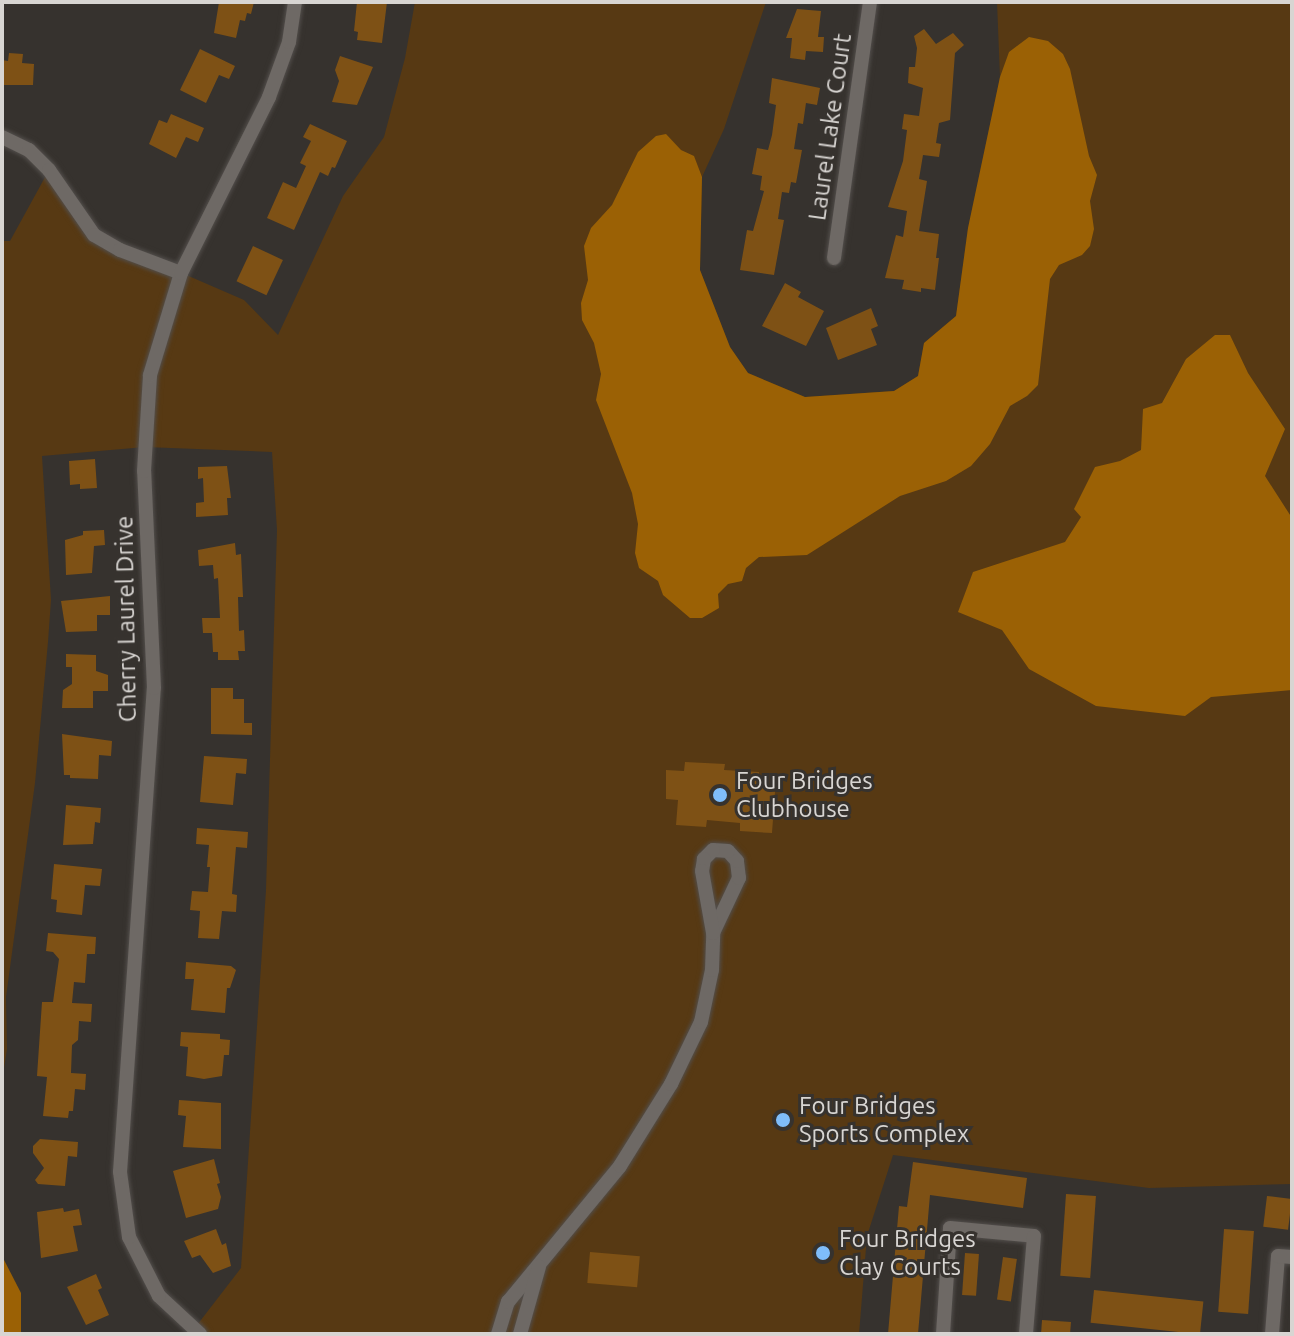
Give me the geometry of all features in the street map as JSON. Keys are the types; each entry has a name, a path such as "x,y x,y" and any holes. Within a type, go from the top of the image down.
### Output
{"street":[{"name":"Cherry Laurel Drive","path":"200,1334 159,1296 129,1237 120,1172 154,688 144,471 149,382 181,273 269,97 289,42 295,2"},
{"name":"Laurel Lake Court","path":"834,258 870,2"},
{"path":"2,137 29,150 49,170 94,235 120,250 181,273"},
{"path":"498,1334 508,1302 620,1166 671,1084 701,1022 712,970 713,933 702,871 704,859 713,850 728,851 737,861 739,878 713,933"},
{"path":"943,1334 950,1228 1034,1236 1026,1334"},
{"path":"1272,1334 1278,1256 1292,1257"},
{"path":"520,1334 541,1259"}],"shaded area":[{"path":"415,2 766,2 724,129 702,177 700,270 730,347 748,373 805,397 894,391 918,376 924,343 956,316 968,228 1000,77 997,2 1292,2 1292,1184 1149,1188 893,1155 867,1236 859,1334 200,1334 194,1329 241,1268 266,890 277,530 272,452 145,447 42,456 51,600 35,783 6,997 7,1049 2,1081 2,241 10,241 49,170 94,235 244,300 278,335 343,196 384,137 405,58"},
{"path":"1029,37 1048,41 1063,54 1070,69 1089,156 1097,175 1090,201 1094,229 1090,246 1082,255 1059,265 1050,279 1038,385 1010,406 990,444 971,466 946,481 900,496 807,555 759,557 746,568 742,581 728,584 718,594 719,608 702,618 690,618 663,595 658,581 639,568 635,553 638,524 632,493 596,400 601,374 594,343 582,320 581,303 588,280 584,246 591,228 612,205 638,152 656,136 666,134 681,150 694,156 702,177 700,270 730,347 748,373 805,397 894,391 918,376 924,343 956,316 968,228 1000,77 1009,52"},
{"path":"1215,335 1230,335 1248,373 1285,429 1265,476 1292,518 1292,690 1211,697 1185,716 1096,706 1029,669 1002,630 958,612 973,572 1065,542 1081,517 1074,509 1095,467 1120,461 1141,450 1143,409 1162,403 1186,359"},
{"path":"2,1256 21,1293 21,1334 2,1334"}],"building":[{"path":"219,2 254,2 251,14 247,13 245,21 240,20 236,38 214,33"},
{"path":"357,2 387,2 382,43 357,40 358,32 354,31"},
{"path":"797,9 821,11 818,37 824,37 823,52 806,51 805,60 790,58 792,38 786,38"},
{"path":"924,29 936,44 953,33 964,45 955,53 950,120 939,123 936,143 941,144 939,157 923,155 919,179 927,181 919,231 939,234 936,258 939,258 935,290 921,288 921,292 902,289 904,280 885,278 896,235 903,237 907,211 888,207 903,161 907,130 902,129 904,114 919,116 923,88 908,83 909,67 915,67 917,48 914,36"},
{"path":"200,49 235,66 229,79 219,75 206,103 180,90"},
{"path":"9,53 23,54 22,63 34,64 33,85 2,85 2,60 8,61"},
{"path":"340,56 373,67 357,105 332,102 339,81 335,70"},
{"path":"772,78 820,88 817,105 806,103 803,124 798,123 794,149 802,150 796,183 791,182 789,193 782,192 778,219 784,220 774,275 740,270 747,230 753,231 764,191 760,190 762,176 752,174 757,148 768,150 772,135 776,105 769,103"},
{"path":"171,114 204,128 198,142 186,137 176,158 149,144 159,120 167,123"},
{"path":"310,124 347,141 335,168 332,167 328,176 320,172 294,230 267,218 283,182 296,188 306,166 300,163 311,141 303,137"},
{"path":"253,246 283,260 266,295 237,281"},
{"path":"785,283 801,292 798,297 824,311 806,346 762,326"},
{"path":"871,308 878,326 871,329 877,345 838,360 826,328"},
{"path":"95,459 97,488 80,489 80,484 70,485 69,461"},
{"path":"227,466 231,498 227,498 228,515 196,517 196,503 204,502 203,478 198,479 198,467"},
{"path":"104,530 105,545 94,546 92,573 66,575 65,540 83,535 83,531"},
{"path":"235,543 236,555 241,554 243,597 238,597 239,631 244,630 245,651 238,651 239,660 218,660 218,652 213,652 212,633 203,633 202,618 220,618 218,578 214,579 213,565 199,566 198,550"},
{"path":"110,596 110,615 97,615 97,631 66,632 61,601"},
{"path":"66,654 96,655 96,671 108,675 108,691 93,691 93,708 62,708 63,690 72,684 72,667 66,667"},
{"path":"211,688 233,688 233,699 244,699 244,723 252,723 252,735 211,734"},
{"path":"62,734 112,741 111,756 99,755 98,779 64,775"},
{"path":"204,756 247,759 246,774 236,773 233,805 200,802"},
{"name":"Four Bridges Clubhouse","path":"685,762 725,764 724,770 759,772 758,784 771,785 771,791 775,792 772,833 740,831 740,823 707,820 706,827 676,825 678,800 666,799 666,770 684,771"},
{"path":"66,805 101,808 100,823 95,822 93,844 63,845"},
{"path":"197,828 248,832 247,848 236,847 232,894 237,895 236,912 222,911 219,939 198,938 200,911 190,910 192,891 208,892 209,845 196,844"},
{"path":"54,864 102,869 100,886 85,885 82,915 56,912 57,900 51,899"},
{"path":"48,933 96,937 95,954 87,954 85,983 74,982 72,1003 92,1004 91,1022 79,1021 78,1040 72,1045 71,1073 86,1074 85,1090 75,1089 73,1111 69,1111 68,1118 43,1116 47,1077 37,1076 42,1002 53,1002 59,959 53,952 46,951"},
{"path":"186,962 231,966 236,970 230,988 227,988 225,1013 191,1010 194,979 185,979"},
{"path":"181,1032 220,1034 220,1039 230,1040 229,1055 224,1055 222,1076 204,1079 186,1076 188,1047 180,1046"},
{"path":"179,1100 221,1103 221,1149 183,1147 186,1116 178,1115"},
{"path":"40,1139 78,1142 77,1157 68,1156 65,1186 38,1184 35,1180 44,1168 33,1153 33,1146"},
{"path":"214,1159 220,1183 217,1184 221,1197 218,1209 186,1218 173,1171"},
{"path":"913,1162 1027,1178 1023,1208 930,1195 918,1334 888,1334 899,1206 907,1207"},
{"path":"1066,1194 1096,1196 1090,1278 1060,1276"},
{"path":"1267,1196 1292,1199 1288,1230 1263,1227"},
{"path":"63,1208 64,1212 79,1209 82,1225 73,1226 78,1251 41,1258 37,1212"},
{"path":"216,1229 222,1245 226,1243 231,1266 213,1273 200,1255 192,1258 184,1241"},
{"path":"1224,1229 1254,1231 1248,1314 1218,1312"},
{"path":"590,1252 640,1256 637,1287 587,1283"},
{"path":"965,1253 979,1254 976,1296 962,1295"},
{"path":"1003,1257 1017,1259 1011,1302 997,1300"},
{"path":"96,1274 102,1288 98,1290 109,1315 86,1325 67,1287"},
{"path":"1094,1290 1203,1301 1200,1334 1091,1323"},
{"path":"1042,1320 1071,1322 1070,1334 1041,1334"}],"place":[{"name":"Four Bridges Clubhouse","path":"720,795"},
{"name":"Four Bridges Sports Complex","path":"783,1120"},
{"name":"Four Bridges Clay Courts","path":"823,1253"}]}
